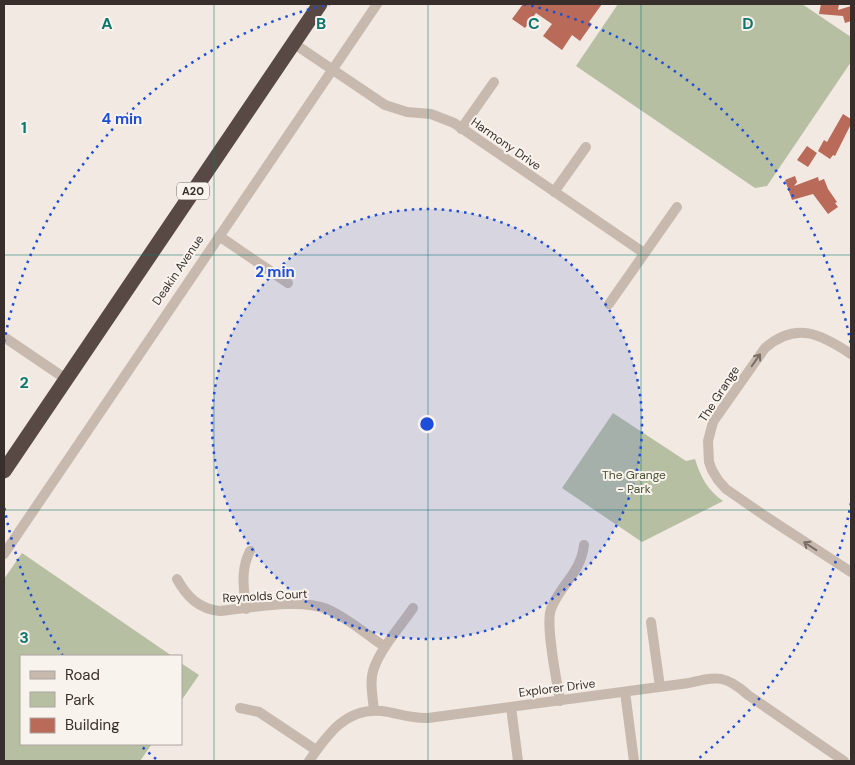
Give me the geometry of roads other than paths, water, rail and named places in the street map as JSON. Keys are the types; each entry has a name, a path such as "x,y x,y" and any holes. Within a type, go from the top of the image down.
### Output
{"highway":[{"name":"A20","path":"4,471 320,4"}],"street":[{"name":"Deakin Avenue","path":"4,554 377,4"},
{"name":"Harmony Drive","path":"293,43 385,105 407,112 431,114 444,118 644,254"},
{"path":"461,129 494,82"},
{"path":"554,192 586,147"},
{"path":"609,304 677,208"},
{"path":"219,236 288,283"},
{"name":"The Grange","path":"851,354 824,337 814,334 793,334 772,341 765,348 713,422 708,441 708,451 712,470 726,489 851,572"},
{"path":"4,337 66,379"},
{"path":"560,700 549,617 554,603 578,568 584,545"},
{"path":"246,608 244,569 250,551"},
{"name":"Reynolds Court","path":"177,579 188,597 204,608 220,612 302,604 319,606 338,614 386,647"},
{"path":"309,761 328,734 339,723 360,713 374,711 372,674 374,668 413,608"},
{"path":"651,622 660,687"},
{"name":"Explorer Drive","path":"374,711 413,718 428,718 689,683 722,684 748,695 844,761"},
{"path":"625,692 634,761"},
{"path":"511,707 518,761"},
{"path":"240,708 259,712 316,750"}],"park label":[{"name":"The Grange - Park","path":"634,482"}]}
